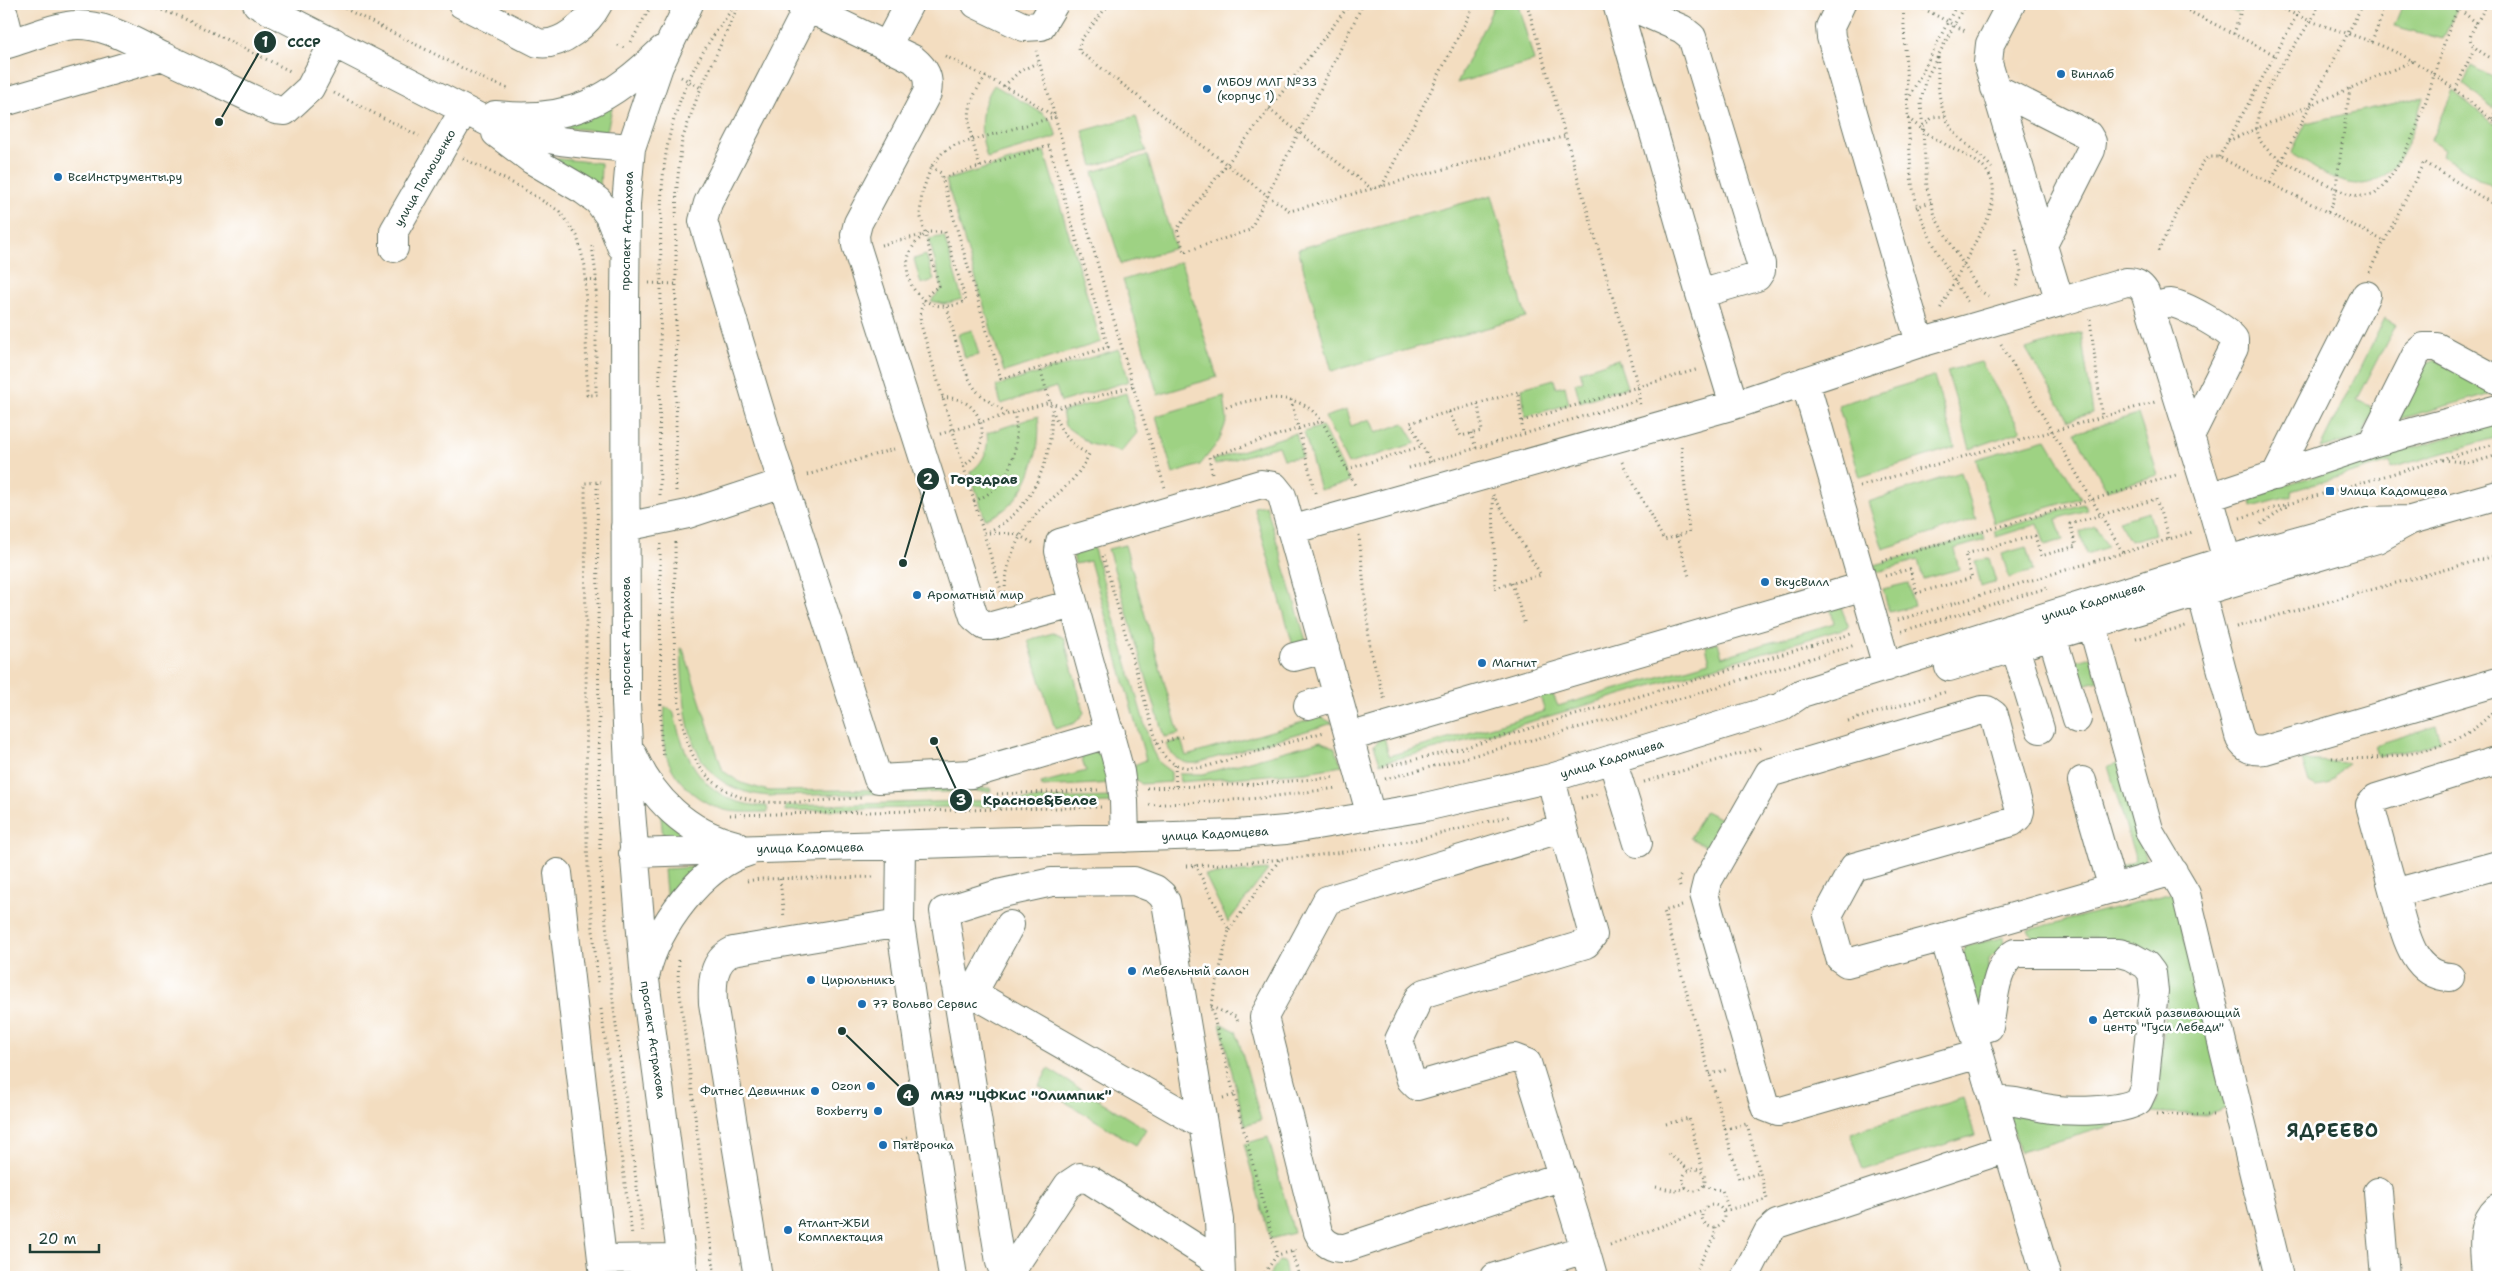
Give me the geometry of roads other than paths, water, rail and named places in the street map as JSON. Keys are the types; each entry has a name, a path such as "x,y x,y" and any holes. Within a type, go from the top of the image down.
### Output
{"street":[{"path":"257,4 464,110 507,129 538,138 631,148"},
{"path":"462,4 538,43 547,44 556,42 580,26 598,4"},
{"name":"проспект Астрахова","path":"683,1268 644,980 634,853 628,742 625,527 625,262 626,204 631,148 645,103 670,42 689,4"},
{"path":"887,46 909,4"},
{"path":"976,4 1024,27 1036,28 1045,22 1054,4"},
{"path":"1617,4 1700,294 1734,405"},
{"path":"1625,4 1682,29 1692,37 1761,264 1761,271 1757,277 1700,294"},
{"path":"1842,4 1830,28 1831,37 1920,343"},
{"path":"2011,4 1990,44 1988,63 2060,302"},
{"path":"1074,604 992,626 978,623 974,617 855,235 858,223 927,93 928,84 922,66 887,46 804,6 708,203 703,221 782,483 878,779 971,774 1111,733"},
{"path":"4,16 8,44 67,26 82,25 117,34 281,111 289,109 313,82 334,42"},
{"path":"464,110 514,117 538,116 575,110 589,105 619,87 670,42"},
{"path":"4,102 162,56"},
{"path":"1995,88 2088,135 2092,142 2091,150 2043,245"},
{"path":"464,110 525,155 598,201 616,231 625,262"},
{"name":"улица Полюшенко","path":"394,248 394,231 464,110"},
{"path":"1288,518 1356,512 1734,405 1920,343 1989,331 2060,302 2131,282 2142,286 2150,308 2227,560"},
{"path":"2275,476 2367,285"},
{"path":"2150,308 2164,304 2177,305 2228,331 2234,339 2234,348 2190,436"},
{"path":"2372,443 2417,353 2424,347 2435,346 2498,380"},
{"path":"1805,381 1837,492 1874,581 1877,632 1887,666"},
{"path":"2209,497 2372,443 2498,409"},
{"path":"625,527 668,519 782,483"},
{"path":"1125,838 1124,798 1111,733 1059,547 1064,540 1261,484 1274,486 1279,490 1348,731 1370,816"},
{"name":"улица Кадомцева","path":"1781,707 1806,709 2052,636 2095,637 2201,592 2377,539 2411,520 2498,496"},
{"name":"улица Кадомцева","path":"634,853 1237,834 1286,830 1425,807 1557,803 1612,759 1781,707 1802,693 2227,560 2368,521 2411,520"},
{"path":"1348,731 1874,581"},
{"path":"2201,592 2240,739 2242,744 2252,750 2265,750 2497,694"},
{"path":"2052,636 2077,719"},
{"path":"2095,637 2150,833 2186,894 2279,1277"},
{"path":"2016,647 2040,729"},
{"path":"1294,657 1325,649"},
{"path":"1308,705 1338,696"},
{"path":"1980,1037 1778,1112 1768,1110 1763,1104 1706,900 1705,887 1769,773 1987,710 1994,715 2020,811 2018,817 2012,822 1854,867 1829,912 1840,958 1846,963 2173,872"},
{"path":"628,742 645,781 658,798 673,812 703,833 720,841 757,849"},
{"path":"1612,759 1638,843"},
{"path":"2450,976 2438,976 2420,964 2413,952 2370,809 2372,801 2498,760"},
{"path":"2082,781 2113,889"},
{"path":"1495,1277 1588,1260 1563,1176 1528,1063 1514,1058 1417,1086 1411,1080 1400,1040 1423,994 1590,942 1593,934 1557,803 1327,900 1264,1017 1318,1232 1322,1240 1331,1246 1345,1248 1563,1176"},
{"path":"901,846 900,919 953,1277"},
{"path":"644,980 656,945 690,893 723,863 740,854 757,849"},
{"path":"2394,893 2498,865"},
{"path":"558,873 603,1268 635,1260 683,1268"},
{"path":"758,1277 714,1003 714,974 722,959 733,951 944,910 998,894 1052,882 1134,881 1147,884 1162,895 1166,902 1219,1220 1221,1270"},
{"path":"944,910 964,988 1000,1262 1006,1277"},
{"path":"964,988 1010,925"},
{"path":"1944,937 2002,1101 2008,1148 2043,1276"},
{"path":"1980,1037 2001,968 2009,956 2016,952 2106,952 2130,956 2138,960 2152,973 2154,991 2144,1088 2141,1097 2132,1105 2107,1109 2052,1110 2002,1101"},
{"path":"964,988 1203,1125"},
{"path":"1744,1277 1768,1232 1777,1224 2008,1148"},
{"path":"1006,1277 1068,1185 1080,1177 1090,1180 1221,1270"},
{"path":"2378,1192 2386,1277"},
{"path":"2486,1277 2484,1229 2490,1215 2498,1208"}],"place":[{"name":"Винлаб","path":"2061,74"},
{"name":"МБОУ МЛГ №33 (корпус 1)","path":"1207,89"},
{"name":"СССР","path":"219,122"},
{"name":"ВсеИнструменты.ру","path":"58,177"},
{"name":"Улица Кадомцева","path":"2330,491"},
{"name":"Горздрав","path":"903,563"},
{"name":"ВкусВилл","path":"1765,582"},
{"name":"Ароматный мир","path":"917,595"},
{"name":"Магнит","path":"1482,663"},
{"name":"Красное&Белое","path":"934,741"},
{"name":"Мебельный салон","path":"1132,971"},
{"name":"Цирюльникъ","path":"811,980"},
{"name":"77 Вольво Сервис","path":"862,1004"},
{"name":"Детский развивающий центр \"Гуси Лебеди\"","path":"2093,1020"},
{"name":"МАУ \"ЦФКиС \"Олимпик\"","path":"842,1031"},
{"name":"Ozon","path":"871,1086"},
{"name":"Фитнес Девичник","path":"815,1091"},
{"name":"Boxberry","path":"878,1111"},
{"name":"Пятёрочка","path":"883,1145"},
{"name":"Атлант-ЖБИ Комплектация","path":"788,1230"}],"district":[{"name":"ЯДРЕЕВО","path":"2333,1131"}]}
